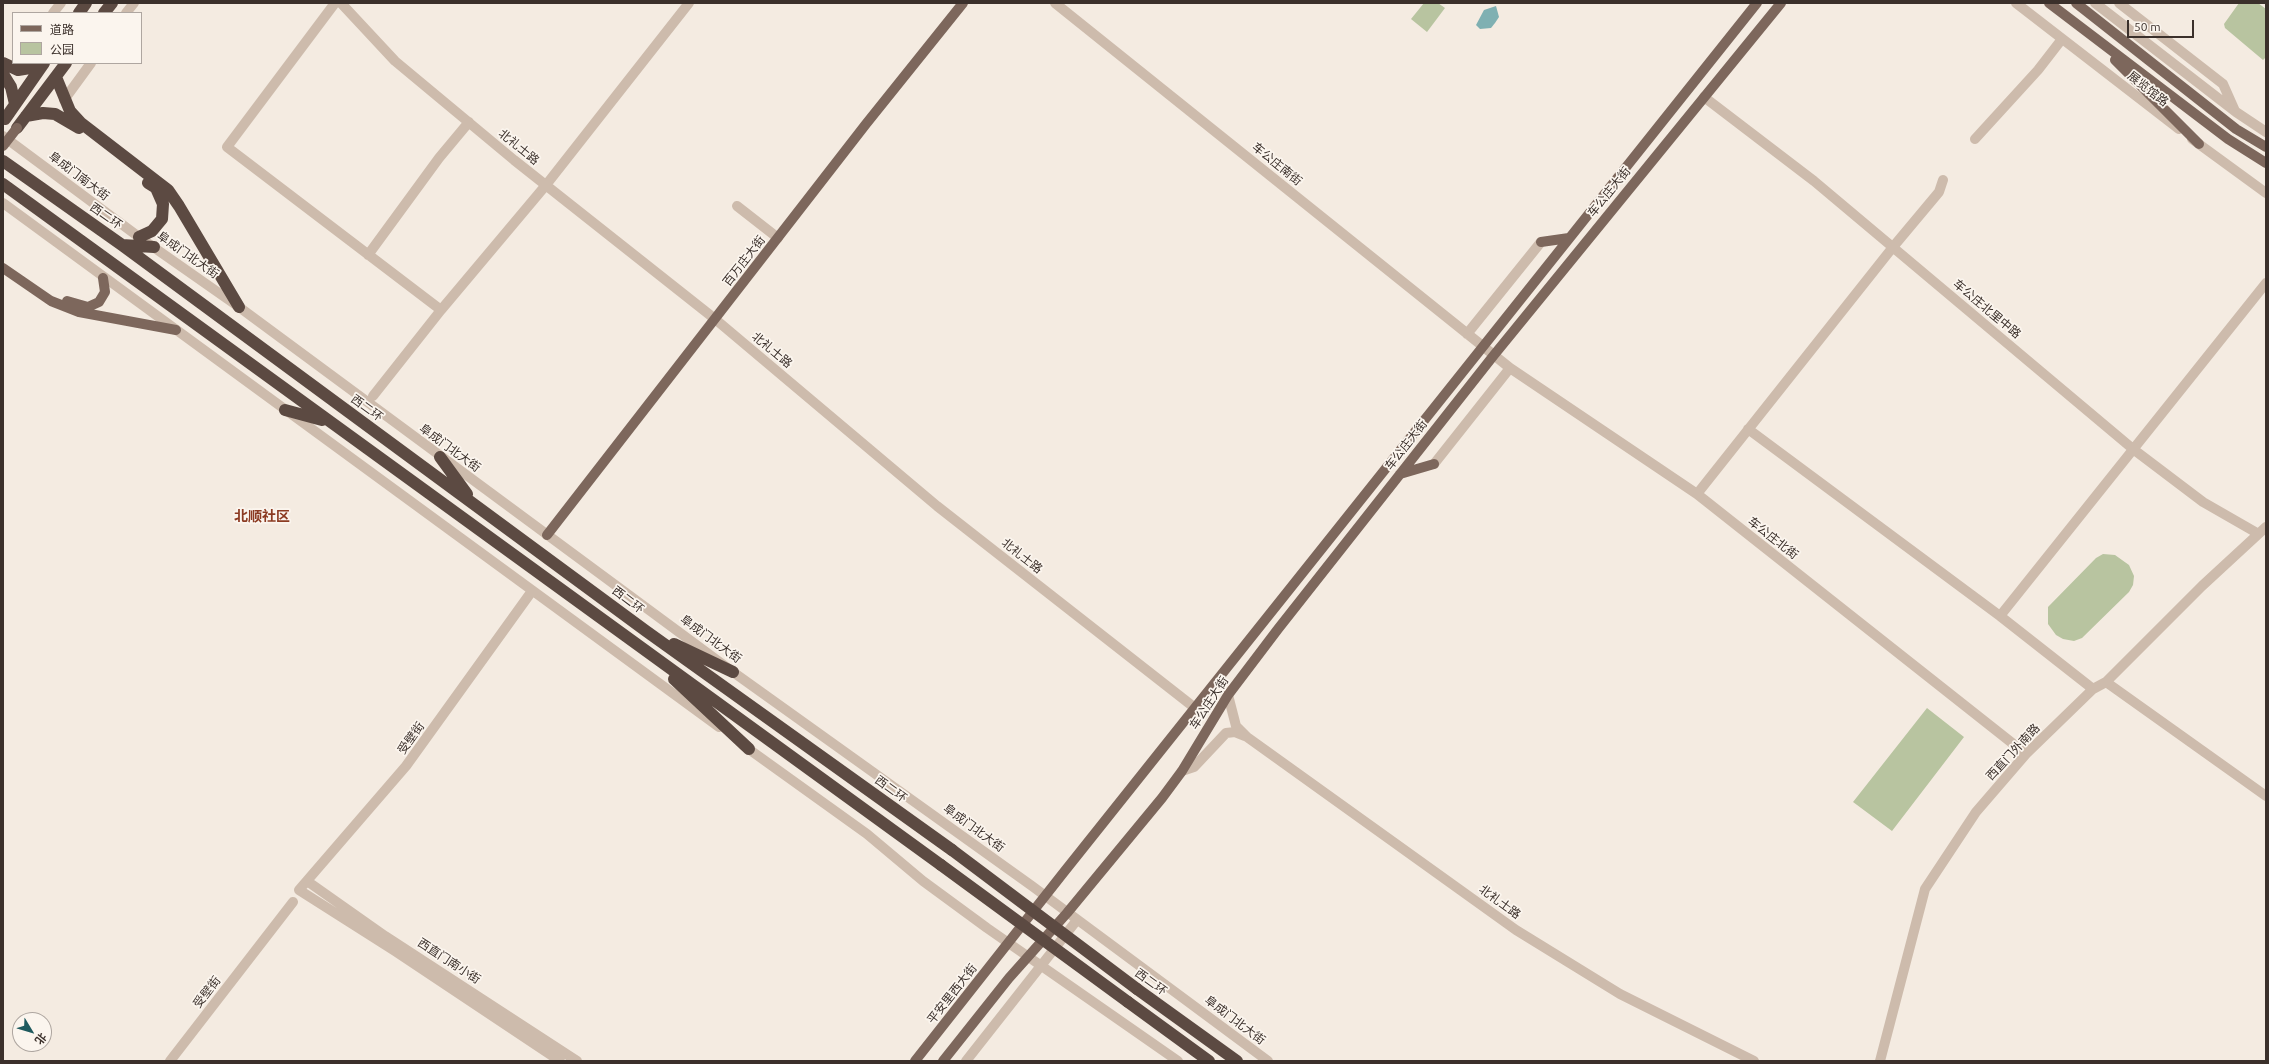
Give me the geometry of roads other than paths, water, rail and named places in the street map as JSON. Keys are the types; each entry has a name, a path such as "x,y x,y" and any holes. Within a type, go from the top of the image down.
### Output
{"highway":[{"path":"80,12 86,3"},
{"path":"105,12 112,3"},
{"path":"3,63 20,67 43,65"},
{"path":"17,128 65,64"},
{"path":"4,120 43,65"},
{"path":"3,74 11,87 15,104"},
{"path":"56,77 64,100 70,111 81,123 168,190 239,307"},
{"path":"26,116 43,113 64,118 156,188 163,204 162,219 152,231 139,236"},
{"name":"西二环","path":"3,162 122,245 646,631 952,850 1137,989 1237,1061"},
{"path":"3,184 1209,1061"},
{"path":"122,245 154,247"},
{"path":"285,410 329,422"},
{"path":"440,457 473,503"},
{"path":"646,631 733,672"},
{"path":"637,644 749,749"}],"main road":[{"name":"百万庄大街","path":"547,535 963,3"},
{"name":"车公庄大街","path":"1009,943 1482,346 1757,3"},
{"name":"车公庄大街","path":"1028,956 1067,913 1182,771 1228,695 1494,355 1781,3"},
{"name":"展览馆路","path":"2049,3 2228,139 2266,163"},
{"name":"展览馆路","path":"2076,3 2236,129 2266,147"},
{"path":"2084,30 2199,144"},
{"path":"3,146 17,128"},
{"path":"1541,242 1569,238"},
{"path":"3,260 50,294 88,307 99,302 105,292 103,278"},
{"path":"3,268 51,301 79,312 176,330"},
{"path":"1400,474 1434,464"},
{"name":"平安里西大街","path":"915,1061 1009,943"},
{"path":"943,1061 1028,956"}],"street":[{"path":"54,12 61,3"},
{"path":"127,12 134,3"},
{"path":"335,3 227,147 441,310"},
{"name":"北礼士路","path":"341,3 395,62 715,319 937,506 1195,708"},
{"path":"373,396 441,310 546,184 689,3"},
{"name":"车公庄南街","path":"1055,3 1494,355"},
{"name":"展览馆路","path":"2016,3 2199,144 2266,192"},
{"path":"2095,3 2236,112 2266,132"},
{"path":"2119,3 2223,84 2236,112"},
{"path":"1975,138 2038,70 2062,39"},
{"path":"64,100 90,64"},
{"name":"车公庄北里中路","path":"1704,97 1814,181 2133,449 2203,502 2257,533"},
{"path":"368,255 439,158 469,122"},
{"name":"阜成门南大街","path":"3,136 139,236"},
{"path":"1697,494 1892,247 1939,192 1943,180"},
{"path":"3,203 103,278 867,834 923,881 1178,1061"},
{"path":"737,206 778,238"},
{"name":"阜成门北大街","path":"139,236 239,307 733,672 1077,920 1268,1061"},
{"path":"1467,334 1541,242"},
{"path":"2000,616 2266,284"},
{"name":"车公庄北街","path":"1494,355 1510,368 1697,494 2026,754"},
{"path":"1434,464 1510,368"},
{"path":"1748,429 2000,616 2093,689"},
{"name":"西直门外南路","path":"1880,1061 1926,889 1976,812 2026,754 2093,689 2106,682 2257,533 2266,527"},
{"name":"受壁街","path":"299,890 406,766 532,591"},
{"path":"2106,682 2266,796"},
{"name":"北礼士路","path":"1228,695 1236,726 1247,737 1516,930 1620,994 1754,1061"},
{"name":"北礼士路","path":"1182,771 1194,766 1226,733 1235,732 1247,737"},
{"name":"西直门南小街","path":"307,881 385,936 577,1061"},
{"name":"西直门南小街","path":"299,890 395,951 560,1061"},
{"name":"受壁街","path":"175,1060 294,902"},
{"path":"966,1061 1077,920"}],"water":[{"path":"1496,6 1499,17 1495,23 1491,28 1480,29 1476,25 1484,10"}],"district":[{"name":"北顺社区","path":"262,516"}]}
